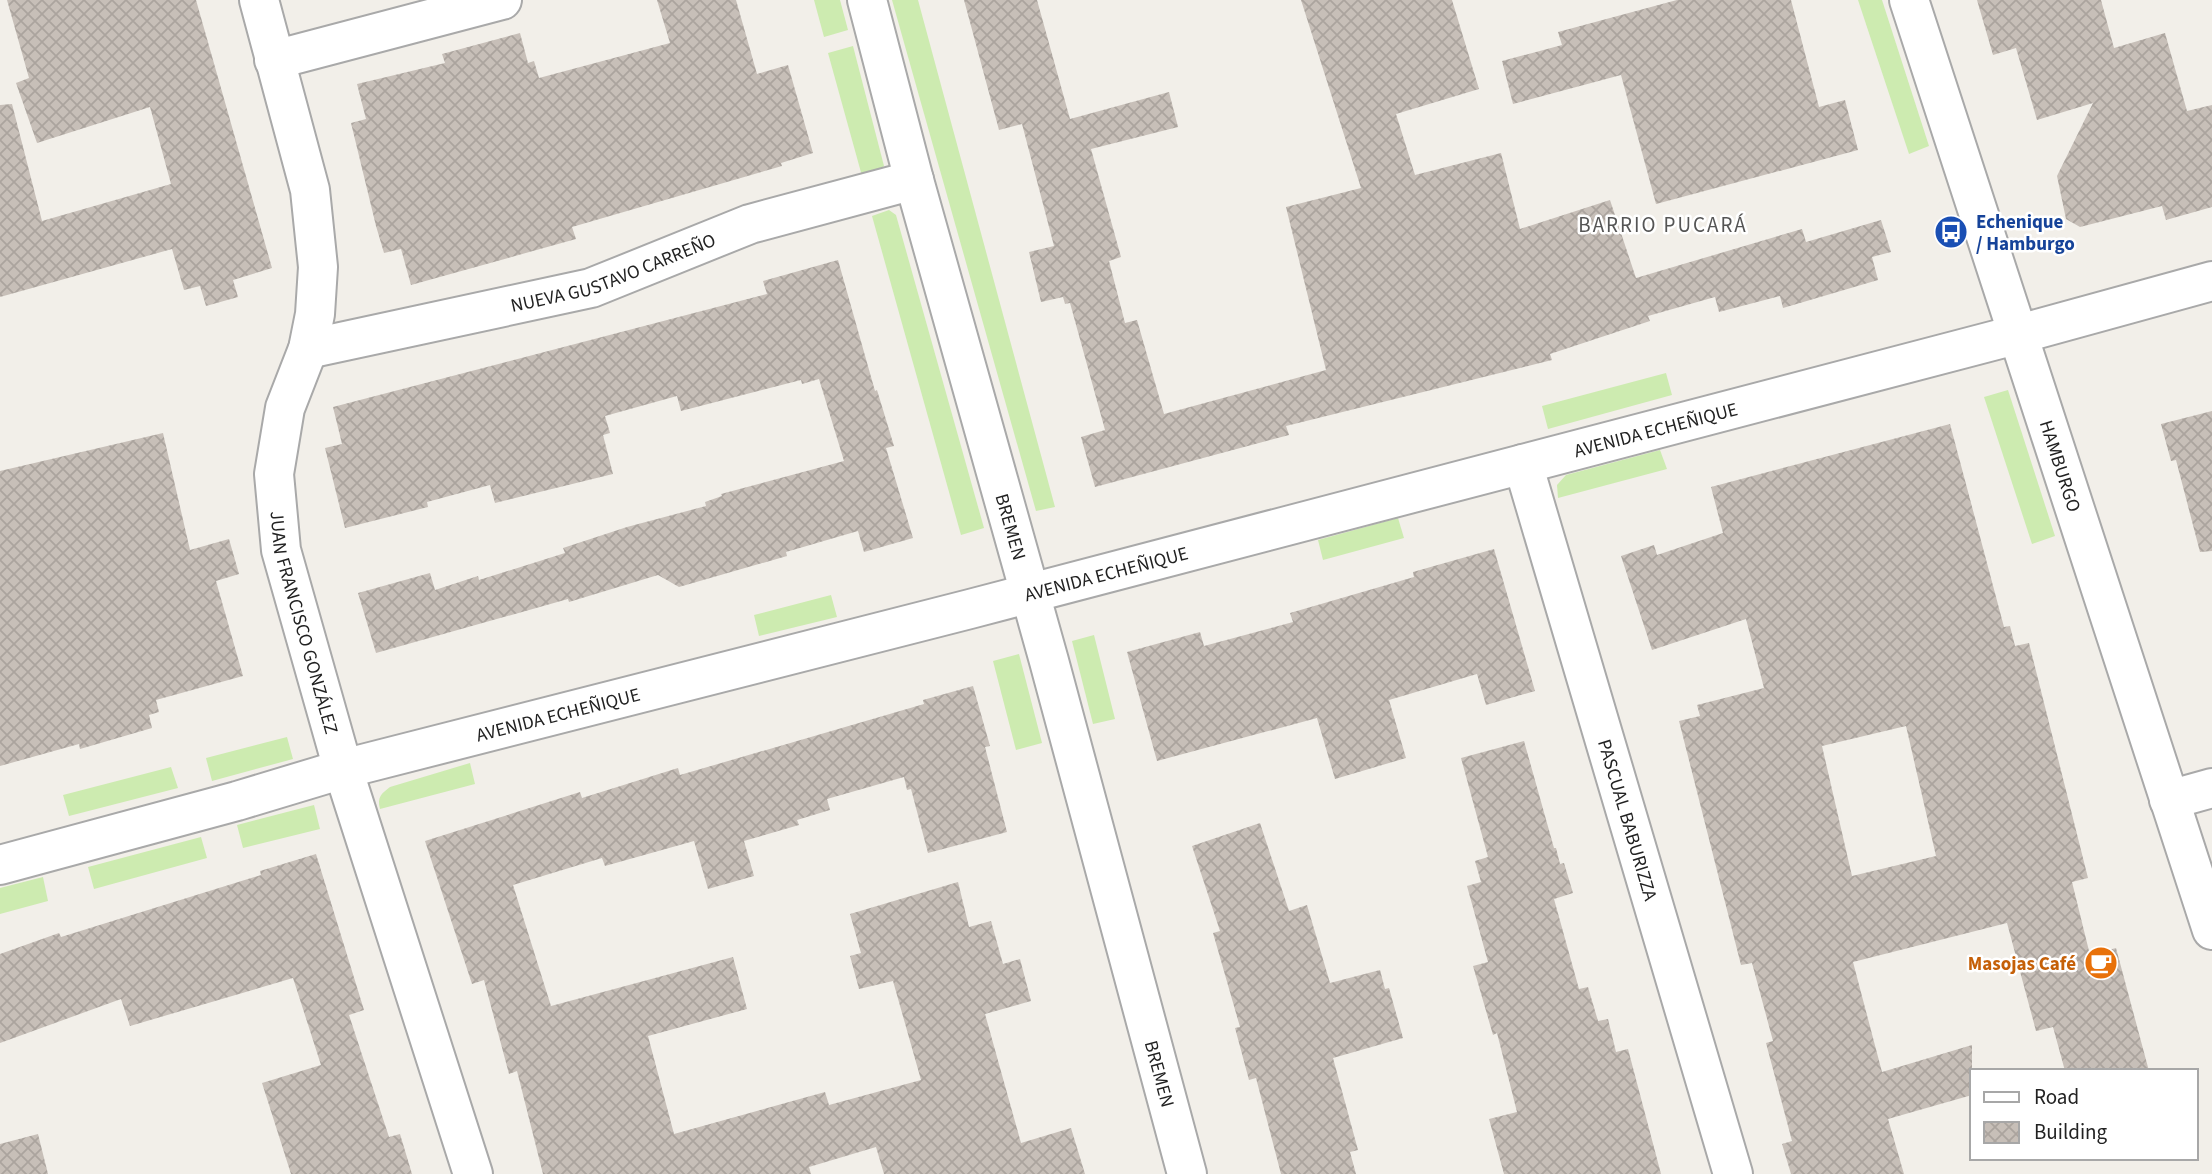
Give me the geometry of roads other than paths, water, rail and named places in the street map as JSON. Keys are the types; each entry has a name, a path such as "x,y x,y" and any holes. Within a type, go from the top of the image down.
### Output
{"street":[{"name":"JUAN FRANCISCO GONZÁLEZ","path":"259,0 310,190 318,267 316,314 308,349 285,408 274,474 281,550 344,769 473,1174"},
{"path":"274,60 502,0"},
{"name":"BREMEN","path":"867,0 1187,1174"},
{"name":"HAMBURGO","path":"1909,0 2212,930"},
{"name":"NUEVA GUSTAVO CARREÑO","path":"308,349 591,288 750,224 914,180"},
{"name":"AVENIDA ECHEÑIQUE","path":"0,865 344,769 1029,594 2212,281"},
{"name":"PASCUAL BABURIZZA","path":"1523,464 1733,1174"},
{"path":"2169,800 2212,788"}],"place":[{"name":"Echenique / Hamburgo","path":"1951,232"},
{"name":"Masojas Café","path":"2101,963"}],"district":[{"name":"BARRIO PUCARÁ","path":"1663,225"}]}
